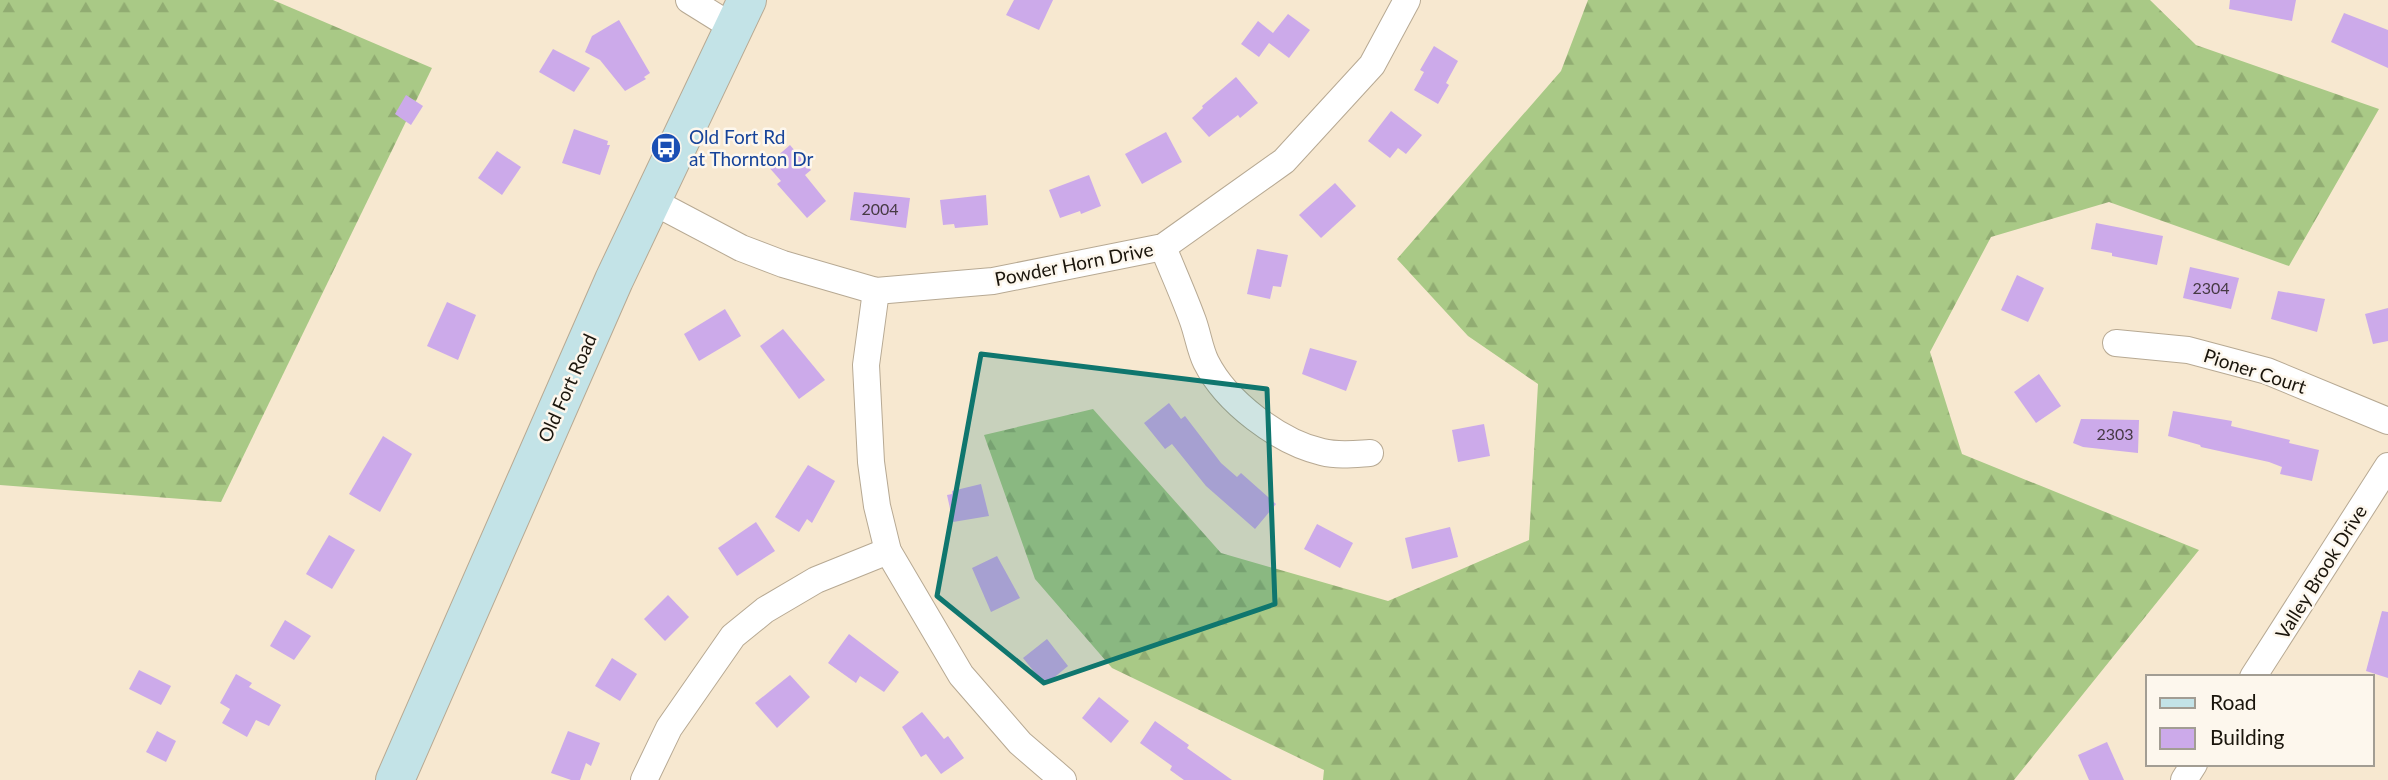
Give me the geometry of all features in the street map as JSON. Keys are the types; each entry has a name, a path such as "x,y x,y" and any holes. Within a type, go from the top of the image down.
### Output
{"main road":[{"name":"Old Fort Road","path":"396,780 592,331 741,14"}],"street":[{"path":"689,0 741,14"},
{"name":"Powder Horn Drive","path":"652,201 741,248 783,264 876,291 993,281 1163,247 1284,161 1372,65 1407,0"},
{"path":"1163,247 1205,360 1216,378 1246,410 1270,430 1322,453 1370,453"},
{"path":"876,291 866,365 871,462 877,506 888,551 961,675 1020,743 1063,780"},
{"name":"Pioner Court","path":"2116,343 2188,350 2267,371 2388,421"},
{"name":"Valley Brook Drive","path":"2254,675 2388,466"},
{"path":"644,780 668,728 733,636 765,610 817,580 888,551"}],"highlighted area":[{"path":"981,354 1267,389 1275,604 1044,683 937,596"}],"green space":[{"path":"0,0 273,0 432,68 221,502 0,485"},
{"path":"1588,0 2150,0 2196,45 2379,109 2289,266 2109,202 1991,237 1930,352 1962,454 2199,550 2014,780 1323,780 1324,770 1112,668 1035,579 984,435 1093,409 1221,553 1388,601 1529,540 1538,384 1468,336 1397,259 1561,71"}],"building":[{"path":"1014,0 1053,0 1039,30 1006,15"},
{"path":"2230,0 2296,0 2292,21 2229,9"},
{"path":"2344,13 2388,30 2388,68 2331,42"},
{"path":"1288,14 1310,30 1289,58 1269,43 1259,57 1241,44 1258,21 1273,33"},
{"path":"619,20 650,73 644,77 646,79 625,91 600,60 585,52 592,36"},
{"path":"1434,46 1458,61 1438,104 1414,90 1424,72 1420,70"},
{"path":"553,49 590,68 574,92 539,72"},
{"path":"1236,77 1258,103 1209,137 1192,118"},
{"path":"406,95 423,106 411,125 395,114"},
{"path":"1391,111 1422,135 1406,154 1398,148 1390,158 1368,141"},
{"path":"574,129 608,141 607,145 610,145 600,175 562,163"},
{"path":"1166,132 1182,162 1142,184 1125,154"},
{"path":"790,145 811,170 805,175 826,201 807,218 777,184 781,181 767,165"},
{"path":"497,151 521,167 502,195 478,178"},
{"path":"1089,175 1101,206 1060,218 1049,190"},
{"path":"1335,183 1356,206 1321,238 1299,215"},
{"path":"854,192 910,198 906,228 850,220"},
{"path":"986,195 988,225 955,228 954,224 943,225 940,200"},
{"path":"2096,223 2163,236 2157,265 2091,249"},
{"path":"1257,249 1288,255 1281,287 1273,286 1270,299 1247,294"},
{"path":"2190,267 2239,278 2231,309 2183,298"},
{"path":"2017,275 2044,288 2028,322 2001,310"},
{"path":"2278,291 2325,299 2317,332 2271,319"},
{"path":"447,302 476,315 458,360 427,346"},
{"path":"2388,308 2388,341 2373,344 2365,314"},
{"path":"725,309 741,336 699,361 684,334"},
{"path":"783,329 825,380 799,399 760,346"},
{"path":"1310,348 1357,361 1346,391 1302,374"},
{"path":"2039,374 2061,406 2036,423 2014,392"},
{"path":"1169,403 1181,419 1185,416 1221,463 1237,477 1241,473 1276,504 1255,529 1206,486 1172,444 1165,449 1144,423"},
{"path":"2173,411 2232,421 2231,426 2319,450 2312,481 2280,474 2282,467 2269,462 2201,447 2168,436"},
{"path":"2081,419 2139,420 2138,453 2083,447 2073,443"},
{"path":"1484,424 1490,456 1458,462 1452,430"},
{"path":"383,436 412,454 380,512 349,494"},
{"path":"808,465 835,481 812,523 807,519 799,532 775,517"},
{"path":"981,484 989,516 953,522 947,495 952,494 952,491"},
{"path":"756,522 775,551 737,576 718,548"},
{"path":"1317,524 1353,543 1340,568 1304,549"},
{"path":"1450,527 1458,557 1412,569 1405,538"},
{"path":"329,535 355,550 332,589 306,574"},
{"path":"997,556 1020,598 991,612 972,568"},
{"path":"668,595 689,617 665,641 644,619"},
{"path":"2382,611 2388,612 2388,678 2366,671"},
{"path":"285,620 311,636 294,660 270,646"},
{"path":"849,634 899,672 884,692 860,676 856,683 828,663"},
{"path":"1047,639 1068,666 1045,685 1023,658"},
{"path":"612,658 637,674 620,701 595,686"},
{"path":"139,670 171,686 161,705 129,689"},
{"path":"236,674 252,683 249,687 281,705 269,726 256,720 247,737 222,723 230,709 220,703"},
{"path":"790,675 810,697 777,728 755,703"},
{"path":"1099,697 1129,721 1111,743 1082,718"},
{"path":"922,712 944,739 948,736 964,758 941,774 926,754 921,757 902,727"},
{"path":"1155,721 1232,780 1184,780 1170,770 1172,766 1140,743"},
{"path":"157,731 176,741 166,762 146,752"},
{"path":"568,731 600,743 591,766 586,763 580,780 571,780 551,773"},
{"path":"2107,742 2124,780 2089,780 2078,755"}],"place":[{"name":"Old Fort Rd at Thornton Dr","path":"666,148"}]}
